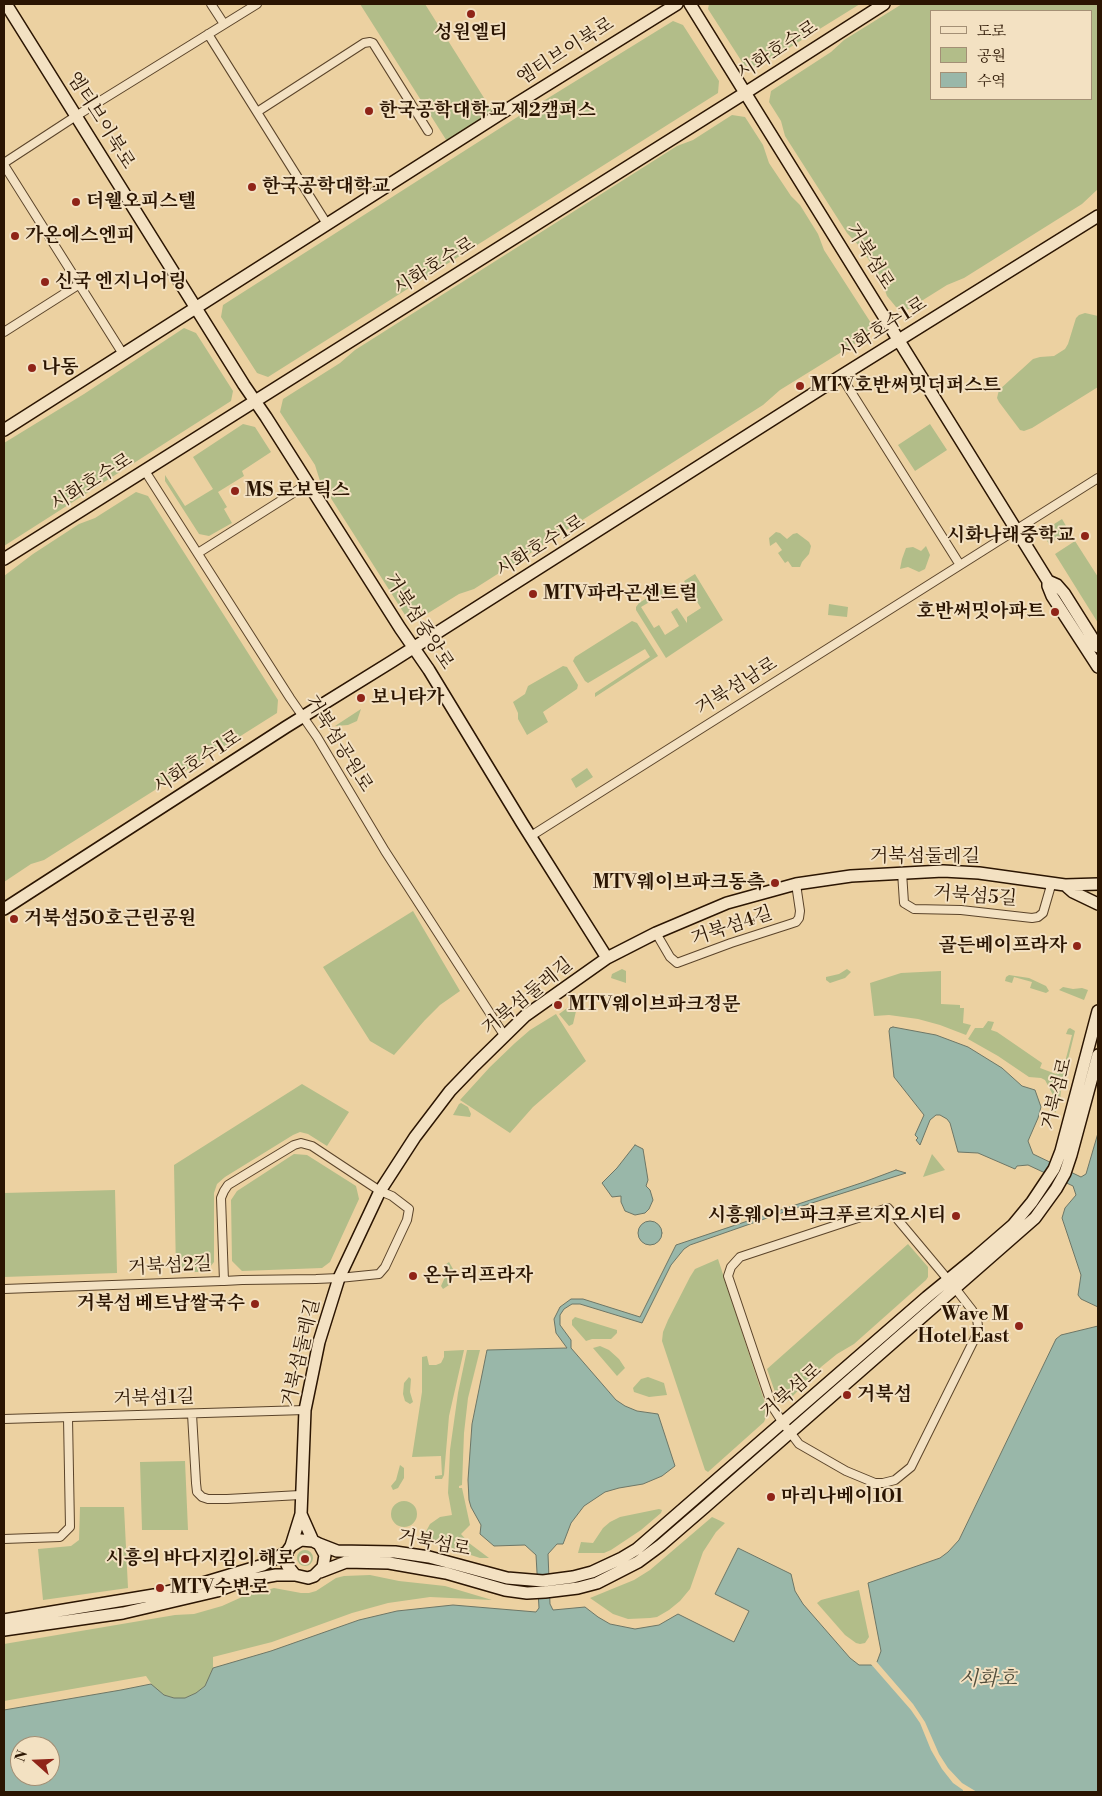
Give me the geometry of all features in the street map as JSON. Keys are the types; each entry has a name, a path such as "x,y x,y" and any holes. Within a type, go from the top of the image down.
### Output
{"street":[{"name":"엠티브이북로","path":"6,4 196,308"},
{"path":"211,4 224,24"},
{"path":"123,354 78,285 4,164 76,116 257,4"},
{"name":"엠티브이북로","path":"4,430 500,114 677,4"},
{"name":"거북섬로","path":"690,4 900,339 1048,581"},
{"name":"시화호수로","path":"4,558 884,4"},
{"path":"208,34 327,224"},
{"path":"257,112 364,43 370,42 373,43 428,131"},
{"name":"시화호수1로","path":"4,909 302,717 1098,216"},
{"path":"4,332 78,285"},
{"name":"거북섬중앙로","path":"196,308 413,648 429,670 607,958"},
{"path":"841,376 960,565"},
{"name":"거북섬공원로","path":"145,471 302,717 317,737 401,876 504,1035"},
{"name":"거북섬남로","path":"531,836 1098,478"},
{"path":"198,553 308,483"},
{"path":"1098,647 1064,593 1057,585 1048,581 1052,596 1098,668"},
{"name":"거북섬둘레길","path":"301,1514 300,1495 305,1410 319,1342 339,1278 380,1191 415,1137 450,1091 525,1016 607,958 656,933 727,903 796,884 844,876 943,871 979,873 1065,885"},
{"name":"거북섬5길","path":"902,872 904,904 914,909 978,911 1032,918 1038,917 1043,913 1052,882"},
{"path":"1065,885 1095,882"},
{"name":"거북섬4길","path":"656,933 670,957 678,962 796,922 800,911 796,884"},
{"path":"1065,885 1073,892 1093,903 1098,912"},
{"name":"거북섬로","path":"316,1542 338,1551 395,1552 430,1557 527,1587 561,1585 622,1558 637,1549 786,1428 952,1284 1013,1225 1038,1195 1051,1186 1054,1169 1066,1153 1098,1011"},
{"path":"1066,1153 1098,1055"},
{"path":"224,1280 221,1198 224,1190 228,1185 294,1145 301,1143 312,1146 380,1191"},
{"name":"거북섬2길","path":"4,1289 224,1280 339,1278 379,1274 383,1272 389,1260 407,1220 409,1209 392,1196 380,1191"},
{"path":"888,1208 952,1284 977,1319 977,1334 911,1467 895,1480 883,1483 874,1483 866,1480 799,1444 786,1428 772,1406 728,1276 734,1261 740,1257 888,1208"},
{"name":"거북섬1길","path":"4,1419 305,1410"},
{"path":"192,1414 197,1492 202,1497 208,1499 227,1499 300,1495"},
{"path":"4,1539 60,1537 70,1528 68,1418"},
{"path":"301,1514 325,1555 325,1561 320,1572"},
{"path":"295,1575 287,1565 289,1549 301,1514"},
{"path":"4,1620 154,1595 253,1568 289,1549 301,1540 316,1542"},
{"path":"4,1630 123,1612 199,1596 243,1581 276,1575 295,1575 308,1578 335,1565 346,1562 389,1563 430,1570 488,1586 527,1587"}],"green space":[{"path":"360,4 425,4 496,117 450,146"},
{"path":"709,4 860,4 755,69 744,65 708,9"},
{"path":"902,4 1098,4 1098,189 1082,204 964,278 947,285 907,310 896,307 887,296 881,279 861,248 847,233 785,136 781,121 769,102 771,91 831,52 844,40"},
{"path":"673,21 683,25 719,81 718,93 268,377 257,373 221,317 223,305 519,116"},
{"path":"732,115 745,117 763,145 769,163 791,196 800,205 818,234 824,250 871,323 869,335 780,390 763,405 474,589 459,594 417,620 407,618 320,481 315,465 280,412 283,399 340,363 355,350 677,146 693,140"},
{"path":"1085,313 1098,316 1098,387 1032,428 1024,431 1020,430 999,402 997,398 999,390 1033,359 1054,356 1065,349 1076,318"},
{"path":"184,328 196,333 233,391 231,401 4,546 4,443 84,394"},
{"path":"243,424 255,427 271,452 242,471 244,476 218,492 227,507 224,509 232,523 209,536 199,534 165,481 165,475 185,506 213,489 193,457"},
{"path":"930,424 947,450 915,471 898,445"},
{"path":"136,492 148,496 278,700 277,713 44,860 31,864 4,882 4,576 33,554 79,524 95,518"},
{"path":"1062,519 1069,531 1049,544 1046,539 1048,528"},
{"path":"776,532 787,539 797,533 809,542 811,546 809,554 800,567 792,567 788,561 785,563 778,553 782,550 776,542 770,546 769,538"},
{"path":"1075,541 1098,577 1098,623 1055,554"},
{"path":"926,546 930,555 925,569 919,572 908,567 900,569 906,548 913,547 921,551"},
{"path":"695,574 723,620 666,658 636,610 636,607 639,603 671,583 675,587 641,607 654,628 659,625 665,635 679,626 671,612 677,608 687,623 687,617 701,608 684,581"},
{"path":"829,604 848,607 847,617 828,615"},
{"path":"632,621 637,623 658,656 595,697 595,693 650,657 645,649 588,683 573,661 575,657"},
{"path":"563,666 567,667 578,685 577,689 543,712 548,722 527,735 518,719 518,713 513,702 525,694 528,686"},
{"path":"361,709 357,721 348,725 335,726"},
{"path":"587,768 593,777 576,788 571,779"},
{"path":"413,911 460,991 440,1005 394,1055 370,1041 323,967"},
{"path":"622,969 626,971 626,983 611,978 612,974"},
{"path":"847,969 851,972 845,978 830,983 826,980 826,977 839,974"},
{"path":"941,971 941,1004 960,1005 960,1008 964,1008 963,1023 971,1025 966,1035 918,1019 889,1015 874,1016 870,983 901,973"},
{"path":"1009,975 1029,978 1046,986 1049,991 1046,993 1030,988 1032,982 1014,977 1012,983 1005,981"},
{"path":"1063,987 1088,990 1084,1000 1059,990"},
{"path":"574,1003 577,1004 577,1007 573,1024 569,1026 559,1014"},
{"path":"556,1014 586,1061 533,1107 510,1133 460,1100 515,1043 530,1030"},
{"path":"988,1021 994,1022 991,1030 997,1032 1042,1063 1040,1068 1056,1074 1058,1068 1063,1069 1064,1066 1072,1035 1066,1034 1068,1029 1070,1028 1075,1031 1061,1088 1060,1103 1055,1113 1053,1095 1045,1080 1029,1077 968,1039 975,1028 983,1028"},
{"path":"302,1084 349,1112 327,1146 308,1134 300,1132 225,1177 217,1184 214,1193 214,1262 206,1272 176,1272 174,1165"},
{"path":"461,1103 468,1107 471,1114 470,1117 453,1115"},
{"path":"294,1154 307,1155 356,1186 359,1199 330,1262 322,1268 242,1271 232,1261 231,1200 237,1191"},
{"path":"932,1154 945,1170 923,1177"},
{"path":"115,1190 117,1273 4,1277 4,1193"},
{"path":"908,1244 928,1267 928,1277 926,1280 854,1344 837,1354 821,1367 788,1401 783,1402 780,1400 776,1395 767,1369"},
{"path":"718,1259 768,1412 764,1422 708,1472 705,1470 662,1341 663,1332 668,1320 695,1269"},
{"path":"449,1262 453,1269 452,1279 449,1285 443,1289 441,1286 446,1275 445,1265"},
{"path":"575,1317 617,1330 617,1333 611,1339 592,1339 586,1341 572,1325 572,1320"},
{"path":"600,1346 609,1350 625,1368 617,1376 593,1348"},
{"path":"464,1350 449,1416 444,1475 442,1479 435,1479 435,1476 442,1475 441,1456 412,1457 422,1392 422,1357 427,1356 429,1365 436,1365 441,1363 444,1351"},
{"path":"467,1350 480,1350 468,1398 464,1433 462,1485 459,1486 459,1488 462,1488 470,1525 461,1534 469,1543 489,1558 480,1558 422,1539 430,1524 440,1517 452,1515 448,1493 450,1450 458,1393"},
{"path":"409,1377 411,1379 410,1392 413,1402 410,1404 405,1401 403,1394 404,1383"},
{"path":"648,1377 664,1383 667,1395 649,1397 634,1392 633,1388 641,1379"},
{"path":"185,1461 188,1530 142,1530 140,1462"},
{"path":"400,1465 404,1468 404,1478 398,1488 393,1490 391,1486 396,1480"},
{"path":"404,1501 413,1505 417,1514 413,1523 404,1527 395,1523 391,1514 395,1505"},
{"path":"80,1507 124,1507 128,1588 43,1600 38,1549 71,1546 79,1540"},
{"path":"662,1510 661,1513 641,1530 611,1550 604,1553 578,1553 581,1542 593,1543 603,1528 610,1522 620,1517"},
{"path":"712,1517 725,1523 716,1532 703,1552 690,1589 669,1610 657,1617 628,1619 613,1614 590,1598 634,1580 650,1570"},
{"path":"305,1550 311,1552 313,1558 311,1564 305,1566 299,1564 297,1558 299,1552"},
{"path":"370,1575 399,1581 445,1586 492,1600 430,1597 388,1603 352,1613 272,1642 213,1657 213,1668 205,1686 185,1698 174,1698 164,1695 155,1689 146,1676 4,1701 4,1644 175,1615 194,1614 274,1588 309,1593 316,1591 336,1578"},
{"path":"859,1590 869,1637 865,1643 860,1644 845,1635 817,1603 821,1600"}],"water":[{"path":"893,1027 936,1035 968,1047 1002,1068 1022,1086 1035,1090 1041,1107 1028,1141 1033,1154 1081,1177 1086,1174 1098,1133 1098,1307 1081,1299 1078,1295 1081,1275 1062,1218 1065,1208 1076,1195 1073,1186 1028,1165 1017,1166 1015,1169 978,1153 958,1152 950,1123 940,1115 936,1115 930,1120 920,1145 915,1135 924,1115 894,1077 889,1031"},
{"path":"635,1145 643,1149 648,1180 646,1186 650,1190 653,1200 645,1213 635,1215 625,1211 621,1202 621,1196 612,1197 602,1183"},
{"name":"시화호","path":"896,1170 906,1173 790,1210 690,1245 684,1249 671,1265 642,1323 580,1304 572,1304 564,1309 560,1315 560,1325 571,1340 571,1348 616,1400 637,1411 658,1414 675,1466 662,1476 643,1484 605,1492 584,1506 571,1523 563,1544 557,1544 548,1554 550,1604 553,1610 585,1607 610,1624 635,1629 659,1625 678,1614 734,1642 749,1611 715,1594 738,1548 791,1574 795,1591 803,1604 850,1658 859,1665 872,1665 877,1662 881,1651 868,1583 940,1558 959,1540 1056,1339 1061,1335 1098,1326 1098,1792 4,1792 4,1710 151,1684 164,1695 174,1698 185,1698 205,1686 213,1668 271,1651 359,1620 397,1611 453,1605 536,1612 539,1608 536,1555 525,1545 494,1546 480,1534 481,1525 469,1500 468,1480 472,1424 487,1350 567,1348 556,1333 554,1319 560,1307 571,1299 583,1299 640,1317 676,1245"},
{"path":"650,1221 655,1222 661,1228 661,1238 655,1244 650,1245 645,1244 639,1238 638,1233 639,1228 645,1222"}],"pier":[{"path":"875,1660 913,1704 925,1722 939,1754 948,1768 962,1783 977,1792 963,1792 942,1769 931,1750 920,1723 870,1663"}],"place":[{"name":"성원엘티","path":"471,14"},
{"name":"한국공학대학교 제2캠퍼스","path":"369,111"},
{"name":"한국공학대학교","path":"252,187"},
{"name":"더웰오피스텔","path":"76,202"},
{"name":"가온에스엔피","path":"15,236"},
{"name":"신국 엔지니어링","path":"45,282"},
{"name":"나동","path":"32,368"},
{"name":"MTV호반써밋더퍼스트","path":"800,386"},
{"name":"MS 로보틱스","path":"235,491"},
{"name":"시화나래중학교","path":"1085,536"},
{"name":"MTV파라곤센트럴","path":"533,594"},
{"name":"호반써밋아파트","path":"1055,612"},
{"name":"보니타가","path":"361,698"},
{"name":"MTV웨이브파크동측","path":"775,883"},
{"name":"거북섬50호근린공원","path":"14,919"},
{"name":"골든베이프라자","path":"1077,946"},
{"name":"MTV웨이브파크정문","path":"558,1005"},
{"name":"시흥웨이브파크푸르지오시티","path":"956,1216"},
{"name":"온누리프라자","path":"413,1276"},
{"name":"거북섬 베트남쌀국수","path":"255,1304"},
{"name":"Wave M Hotel East","path":"1019,1326"},
{"name":"거북섬","path":"847,1395"},
{"name":"마리나베이101","path":"771,1497"},
{"name":"시흥의 바다지킴이 해로","path":"305,1559"},
{"name":"MTV수변로","path":"160,1588"}]}
